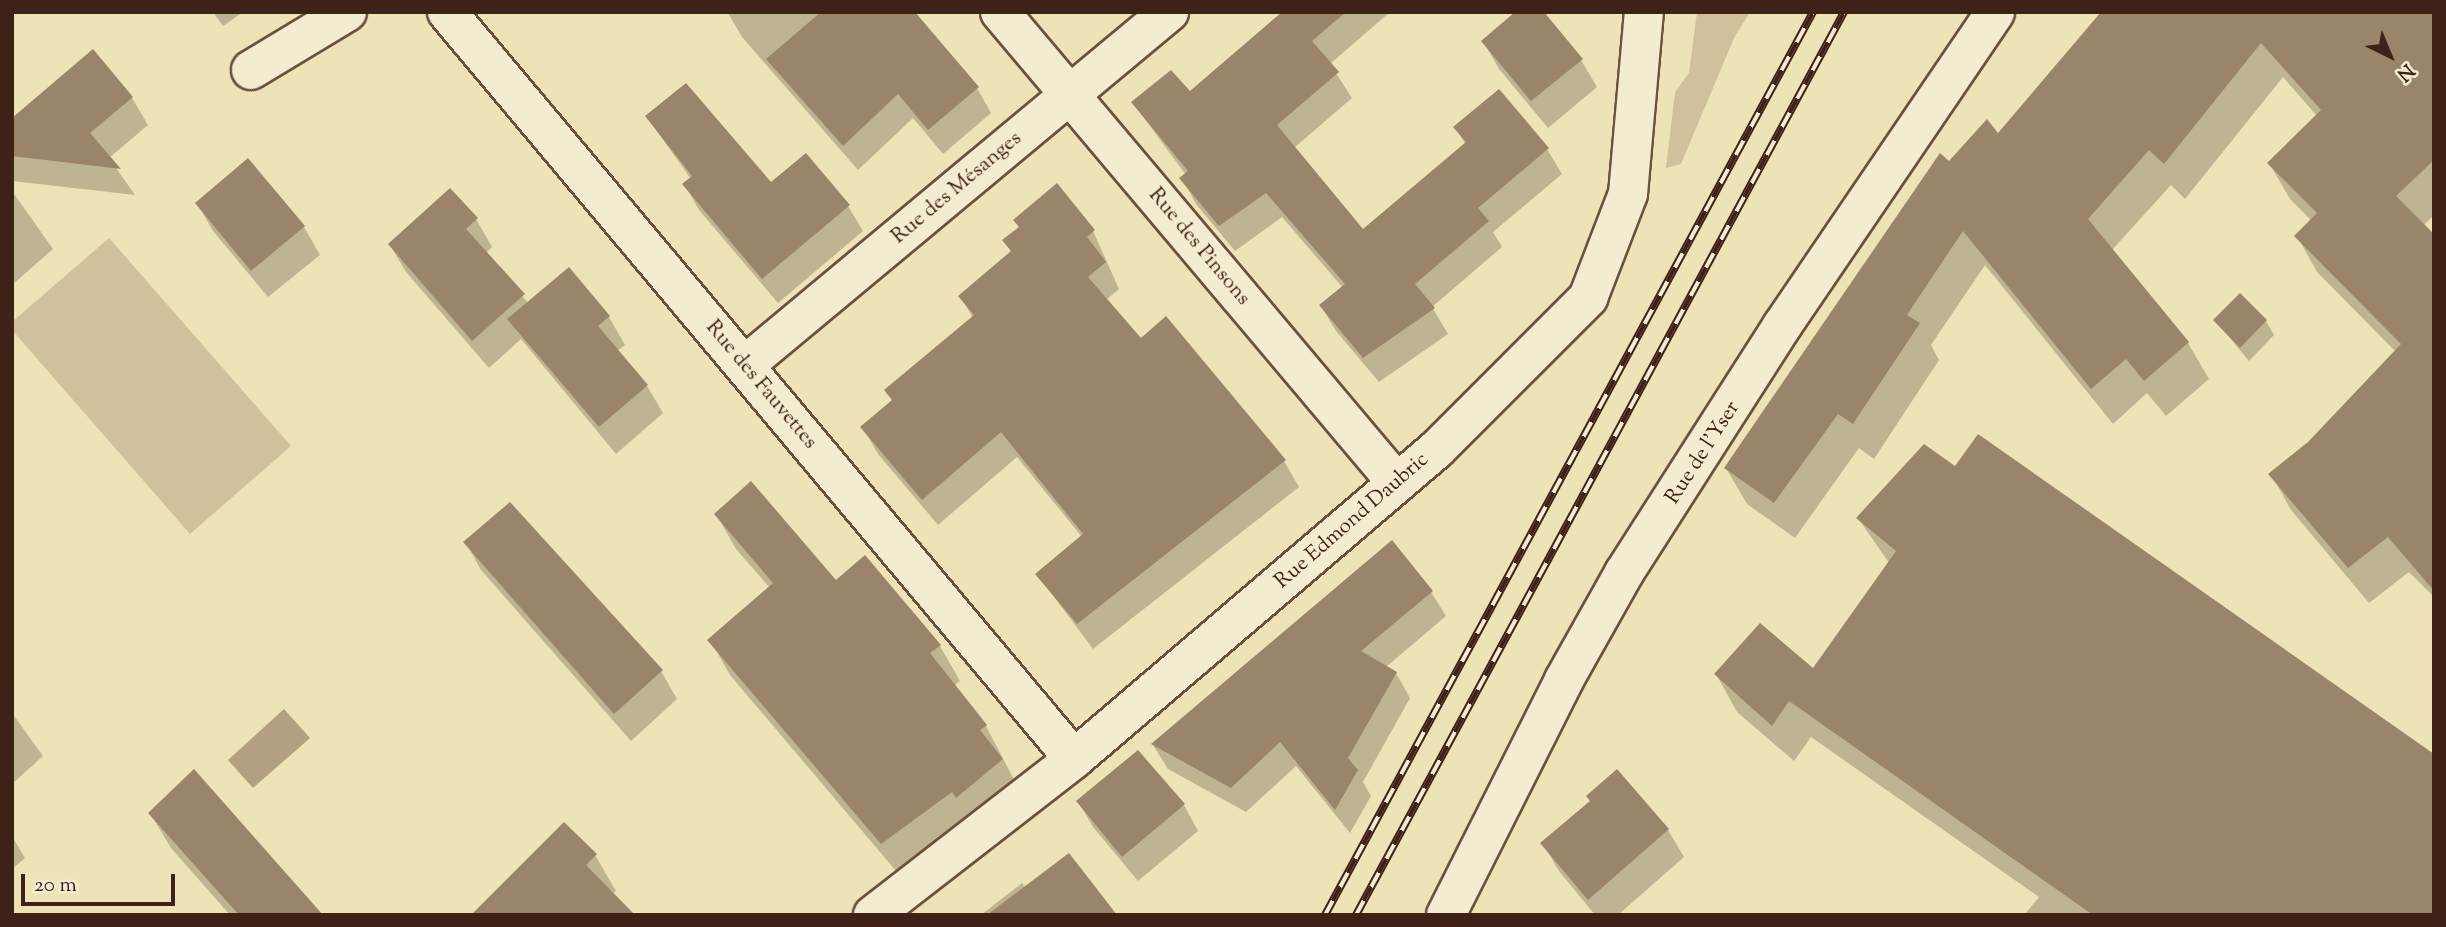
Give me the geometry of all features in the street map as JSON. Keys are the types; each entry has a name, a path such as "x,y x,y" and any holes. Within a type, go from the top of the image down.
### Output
{"street":[{"path":"251,70 347,12"},
{"name":"Rue des Fauvettes","path":"447,12 1074,759"},
{"name":"Rue des Pinsons","path":"1000,12 1397,483"},
{"name":"Rue des Mésanges","path":"745,365 1169,12"},
{"name":"Rue Edmond Daubric","path":"873,915 1074,759 1397,483 1588,298 1628,194 1644,12"},
{"name":"Rue de l'Yser","path":"1446,915 1564,680 1624,573 1782,326 1995,12"}],"shaded area":[{"path":"1697,12 1750,12 1734,38 1681,164 1666,168 1675,92 1689,73"},
{"path":"109,238 291,446 190,534 12,330 12,322"},
{"path":"284,709 310,738 253,788 228,760"}],"building":[{"path":"821,12 915,12 979,87 928,130 898,94 843,146 766,59"},
{"path":"1282,12 1346,12 1312,41 1339,72 1277,125 1363,229 1466,142 1453,127 1499,89 1549,148 1478,208 1489,221 1415,284 1435,308 1363,358 1319,305 1345,284 1266,193 1219,226 1179,178 1188,171 1131,102 1171,70 1190,91"},
{"path":"1515,12 1544,12 1583,59 1531,101 1481,41"},
{"path":"2101,12 2434,12 2434,160 2396,196 2434,234 2434,591 2388,537 2348,568 2268,474 2308,442 2401,344 2294,236 2317,213 2267,163 2321,110 2261,43 2164,164 2149,150 2088,219 2189,342 2144,381 2126,359 2091,389 1963,231 1907,315 1920,323 1853,424 1838,414 1774,503 1724,468 1940,153 1949,161 1987,119 1998,133"},
{"path":"93,49 133,97 90,133 121,169 12,156 12,118"},
{"path":"686,83 771,182 806,153 850,205 762,279 682,184 692,176 645,116"},
{"path":"248,158 305,226 251,271 195,203"},
{"path":"1057,183 1095,230 1087,237 1106,262 1088,277 1141,338 1166,316 1286,460 1077,624 1035,574 1083,534 1001,432 922,500 860,427 892,400 884,390 974,315 958,296 1011,251 1002,240 1019,227 1013,220"},
{"path":"450,188 478,218 466,229 525,294 472,341 388,244"},
{"path":"569,267 610,316 598,326 648,385 599,427 507,319"},
{"path":"2240,293 2267,320 2240,348 2213,320"},
{"path":"1978,434 2434,754 2434,915 2093,915 1789,701 1772,726 1714,674 1760,623 1813,668 1896,551 1856,518 1924,444 1955,466"},
{"path":"751,481 836,580 865,555 941,645 930,653 987,725 980,730 1003,759 956,798 952,792 881,844 707,640 773,583 714,514"},
{"path":"510,502 663,670 614,714 463,542"},
{"path":"1392,540 1433,591 1361,651 1397,672 1348,758 1358,770 1335,810 1280,742 1231,788 1151,744"},
{"path":"1138,750 1185,804 1122,857 1076,801"},
{"path":"194,769 323,915 239,915 148,813"},
{"path":"1617,769 1669,829 1588,900 1540,843 1590,801 1586,796"},
{"path":"564,822 597,854 586,865 635,915 471,915"},
{"path":"1069,853 1117,915 987,915"}],"railway":[{"path":"1325,915 1813,12"},
{"path":"1356,915 1844,12"}]}
